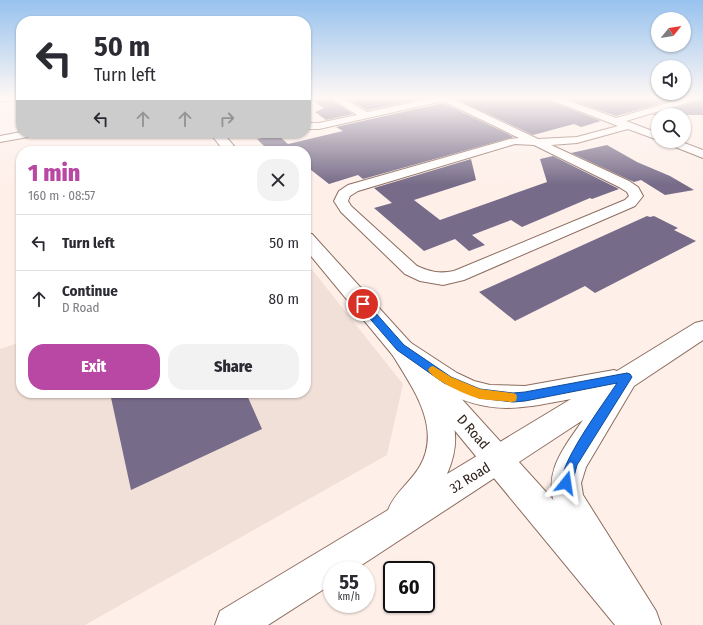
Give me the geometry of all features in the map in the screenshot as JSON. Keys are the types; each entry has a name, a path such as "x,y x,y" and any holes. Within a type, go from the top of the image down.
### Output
{"main road":[{"path":"220,138 227,146"},
{"name":"D Road","path":"311,244 641,625"},
{"name":"32 Road","path":"234,625 376,537 703,329"},
{"path":"400,348 448,380 479,394 525,397 627,377"},
{"path":"376,537 420,496 432,476 440,452 442,436 436,408 427,390 400,348"},
{"path":"627,377 572,462 566,483 568,500 641,625"}],"street":[{"path":"505,127 536,142 624,184 633,190 635,193 635,198 630,202 458,276 443,279 426,276 411,270 346,209 341,201 344,194 353,188 514,141 536,142 582,139 624,127"},
{"path":"631,127 651,134"},
{"path":"0,139 16,136"},
{"path":"687,148 703,154"}],"shaded area":[{"path":"311,268 403,384 387,455 85,625 0,625 0,349 16,344 16,398 311,398"}],"building":[{"path":"336,127 493,127 514,137 363,179 358,175 329,184 311,170 311,146 264,146 257,139 281,138 288,144 343,131"},
{"path":"516,127 562,127 533,135"},
{"path":"607,145 637,162 670,176 694,190 665,195 641,180 634,182 571,153"},
{"path":"553,156 619,189 592,199 590,198 522,227 511,220 472,235 485,245 469,251 455,239 424,251 374,208 392,203 374,188 471,159 476,180 414,200 440,220 547,182 540,159"},
{"path":"647,216 654,216 678,228 674,230 696,241 595,293 585,286 515,321 479,292"},
{"path":"111,398 248,398 262,429 131,490"}],"slow traffic":[{"path":"433,370 463,388 479,394 512,397"}],"route":[{"path":"363,304 400,348 448,380 479,394 525,397 627,377 572,462 566,483"}]}
